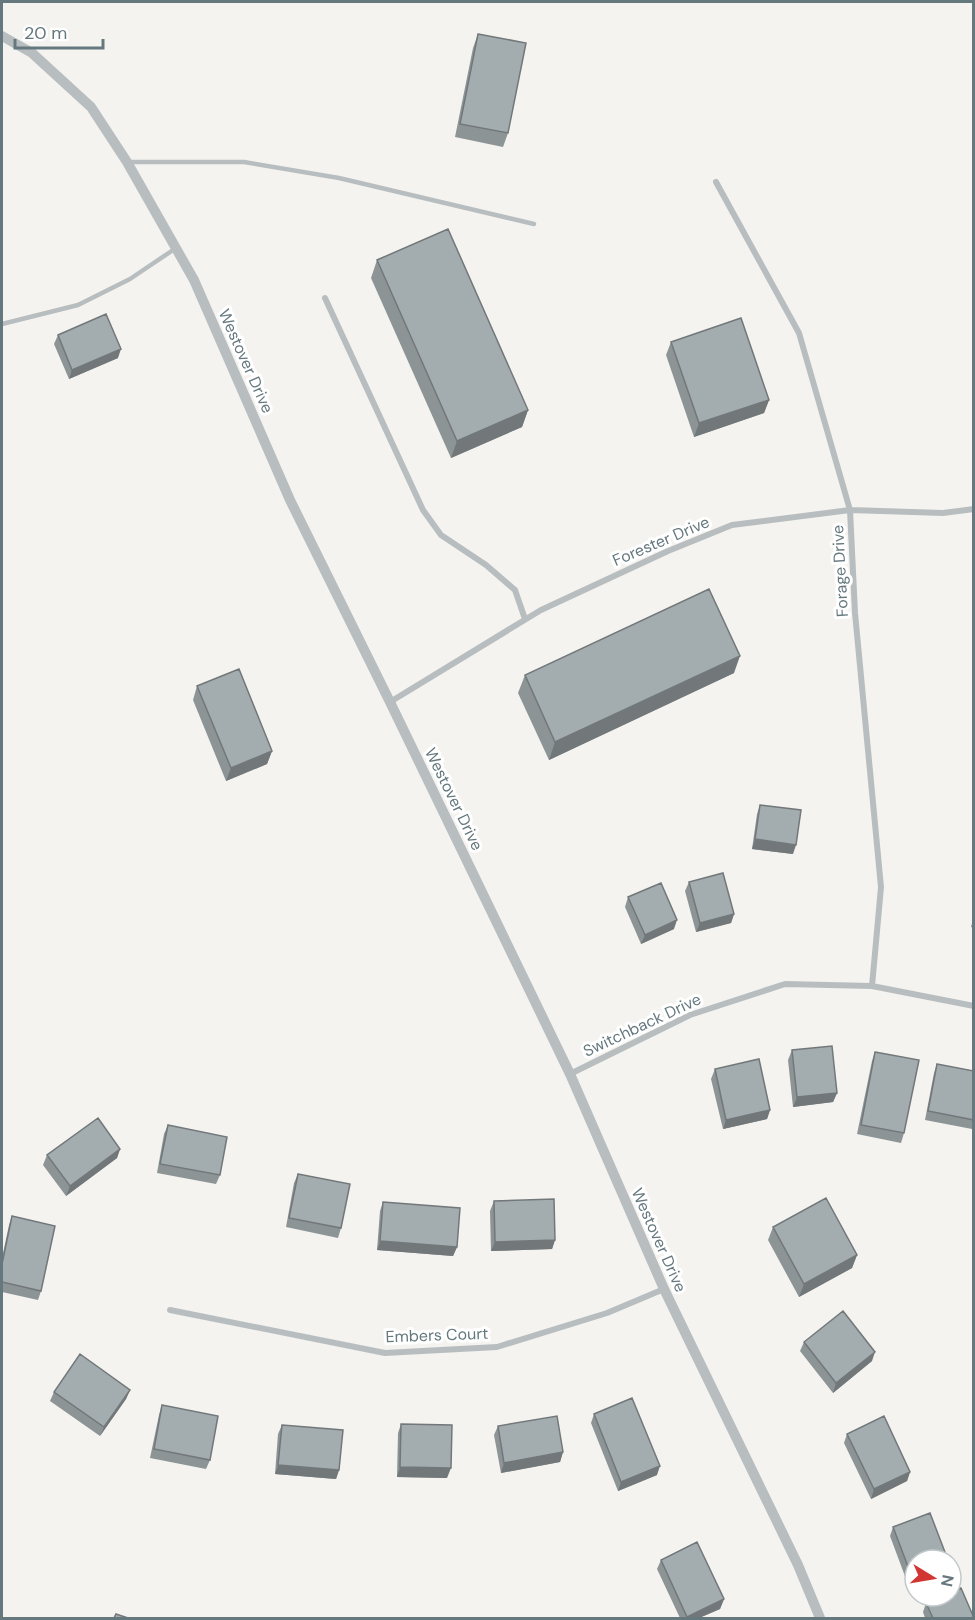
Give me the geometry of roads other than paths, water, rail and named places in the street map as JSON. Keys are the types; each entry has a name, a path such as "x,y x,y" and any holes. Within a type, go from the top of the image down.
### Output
{"street":[{"name":"Westover Drive","path":"2,36 32,53 91,107 127,162 194,280 290,500 570,1074 664,1289 798,1565 820,1618"},
{"name":"Forage Drive","path":"716,182 799,333 850,510 855,613 881,887 872,986"},
{"path":"325,298 423,510 441,535 486,565 515,590 525,620"},
{"name":"Forester Drive","path":"390,702 541,610 668,551 732,525 850,510 943,513 974,509"},
{"name":"Switchback Drive","path":"570,1074 690,1015 785,984 872,986 974,1006"},
{"name":"Embers Court","path":"170,1310 386,1353 497,1347 607,1313 664,1289"}],"lane":[{"path":"127,162 244,162 339,178 534,224"},
{"path":"2,324 78,305 130,279 176,248"}]}
